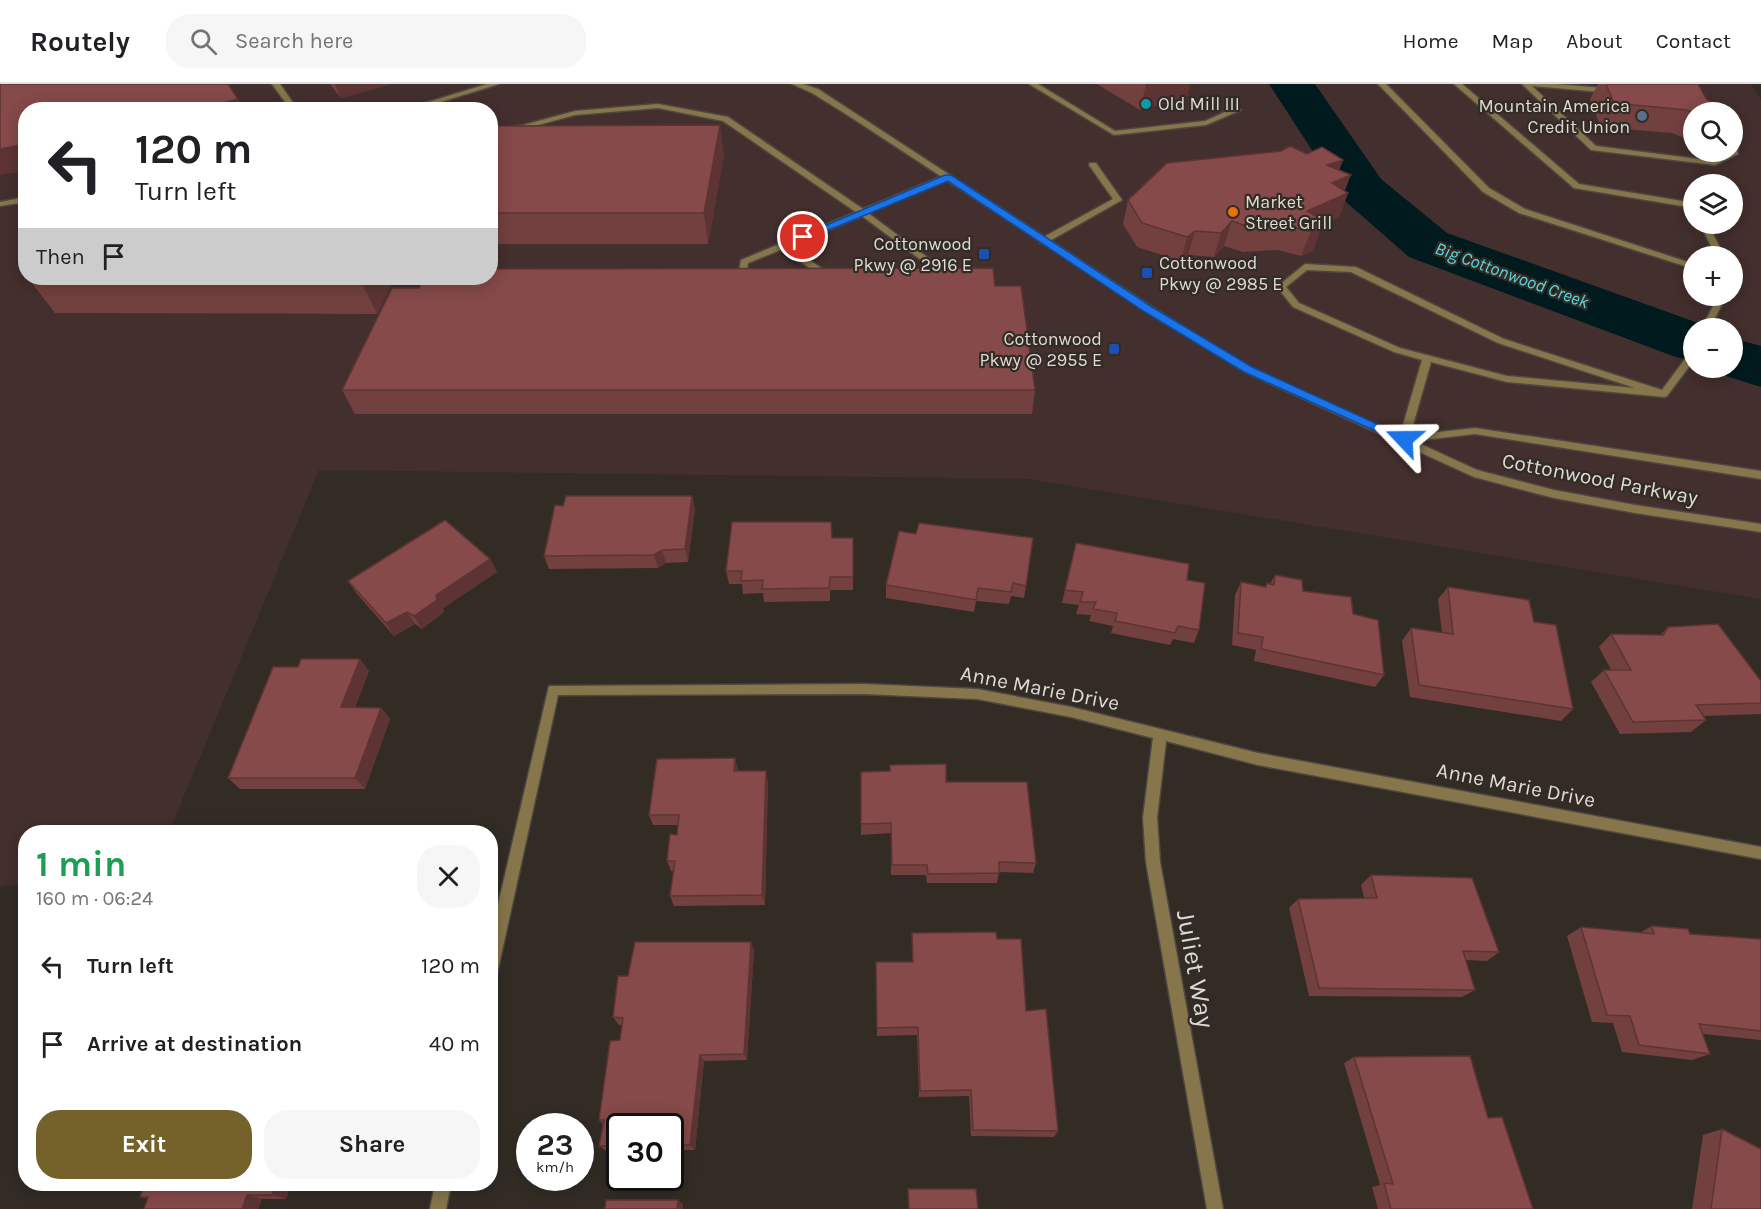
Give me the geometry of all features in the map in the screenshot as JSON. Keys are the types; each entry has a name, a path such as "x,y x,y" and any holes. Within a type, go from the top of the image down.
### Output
{"street":[{"path":"276,84 288,102"},
{"path":"433,102 495,84"},
{"name":"Cottonwood Parkway","path":"796,84 815,91 843,108 1043,241 1248,369 1474,473 1554,494 1761,528"},
{"path":"1033,84 1114,133 1206,123 1237,110"},
{"path":"1382,84 1486,190 1515,207 1683,263"},
{"path":"1458,84 1577,186 1683,204"},
{"path":"1526,84 1594,148 1683,159"},
{"path":"1532,84 1601,90"},
{"path":"498,133 575,113 658,106 724,118 863,213 958,283"},
{"path":"1043,241 1118,200 1093,165"},
{"path":"740,293 744,262 948,177"},
{"path":"0,204 18,201"},
{"path":"783,245 829,277"},
{"path":"1305,267 1353,269 1501,341 1664,394 1507,379 1397,350 1296,305 1281,287 1305,267"},
{"path":"1404,439 1427,358"},
{"path":"1664,394 1683,370"},
{"name":"Cottonwood Parkway","path":"1404,439 1474,431 1761,476"},
{"name":"Anne Marie Drive","path":"498,938 553,690 864,689 977,694 1071,712 1258,759 1761,853"},
{"name":"Juliet Way","path":"1160,736 1150,818 1153,862 1215,1209"},
{"path":"438,1209 442,1191"}],"shaded area":[{"path":"0,84 1751,84 1761,100 1761,599 1028,479 319,470 172,825 18,825 18,885 0,886"}],"building":[{"path":"0,84 228,84 238,99 227,102 18,102 18,146 0,149"},
{"path":"1606,84 1698,84 1707,100 1712,102 1683,102 1683,110 1614,103"},
{"path":"720,125 704,213 498,213 498,126"},
{"name":"Market Street Grill","path":"1290,146 1307,154 1322,147 1343,160 1327,165 1351,175 1332,183 1348,193 1307,211 1321,219 1322,226 1311,231 1287,226 1251,228 1232,221 1221,233 1195,231 1187,237 1142,223 1128,200 1167,163 1281,151"},
{"path":"993,268 995,286 1021,286 1035,390 342,390 392,288 419,288 420,285 498,285 498,269"},
{"path":"566,496 692,496 685,549 662,550 654,555 544,556 555,505 563,506"},
{"path":"445,520 490,559 436,595 437,600 414,616 407,612 386,623 348,581"},
{"path":"732,522 831,522 832,538 853,538 853,577 830,577 829,588 762,589 763,580 741,581 742,571 726,571"},
{"path":"919,523 1033,538 1026,586 1013,583 1011,592 978,588 976,600 886,585 899,531 916,534"},
{"path":"1076,543 1189,564 1187,580 1205,583 1199,630 1178,626 1175,633 1115,621 1117,613 1093,609 1096,602 1080,602 1083,592 1065,590"},
{"path":"1275,575 1302,580 1303,591 1351,597 1353,614 1378,620 1384,675 1261,649 1263,637 1238,633 1241,582 1266,587 1267,583 1274,585"},
{"path":"1448,587 1529,600 1534,622 1556,625 1573,709 1419,685 1411,628 1453,634"},
{"path":"1718,624 1761,681 1761,703 1696,705 1706,720 1633,722 1604,670 1631,670 1611,634 1663,635 1668,627"},
{"path":"301,659 360,659 341,707 381,708 355,778 228,778 273,667 298,667"},
{"path":"735,758 734,771 766,771 762,895 670,896 675,861 667,861 670,834 677,835 679,815 649,815 657,759"},
{"path":"946,764 946,782 1027,782 1036,863 999,862 999,873 928,874 927,865 892,865 891,823 861,824 861,772 890,771 890,765"},
{"path":"1371,875 1472,878 1499,952 1463,951 1475,990 1319,988 1298,899 1377,898"},
{"path":"1652,926 1688,929 1690,934 1761,939 1761,1031 1699,1024 1710,1054 1639,1045 1630,1016 1607,1015 1581,927 1654,934"},
{"path":"996,932 997,939 1021,939 1026,1011 1046,1009 1058,1131 973,1130 971,1090 920,1091 918,1027 877,1028 876,962 913,962 912,933"},
{"path":"635,942 751,942 744,1054 700,1055 690,1145 684,1145 684,1113 606,1113 606,1146 599,1146 604,1120 599,1120 610,1041 620,1040 623,1018 613,1017 618,976 628,976"},
{"path":"1470,1056 1488,1118 1502,1117 1533,1209 1391,1209 1384,1183 1393,1184 1354,1057"},
{"path":"1722,1129 1761,1149 1761,1209 1711,1209"},
{"path":"908,1189 976,1189 978,1209 909,1209"},
{"path":"142,1191 273,1191 272,1195 247,1195 242,1209 144,1209 148,1197 140,1197"},
{"path":"606,1200 678,1200 677,1209 605,1209"}],"waterway":[{"name":"Big Cottonwood Creek","path":"1292,84 1363,190 1428,245 1683,339"},
{"name":"Big Cottonwood Creek","path":"1743,361 1761,367"}],"place":[{"name":"Old Mill III","path":"1146,104"},
{"name":"Mountain America Credit Union","path":"1642,116"},
{"name":"Market Street Grill","path":"1233,212"},
{"name":"Cottonwood Pkwy @ 2916 E","path":"984,254"},
{"name":"Cottonwood Pkwy @ 2985 E","path":"1147,273"},
{"name":"Cottonwood Pkwy @ 2955 E","path":"1114,349"}],"route":[{"path":"803,237 948,177 1149,309 1248,369 1404,439"}]}
